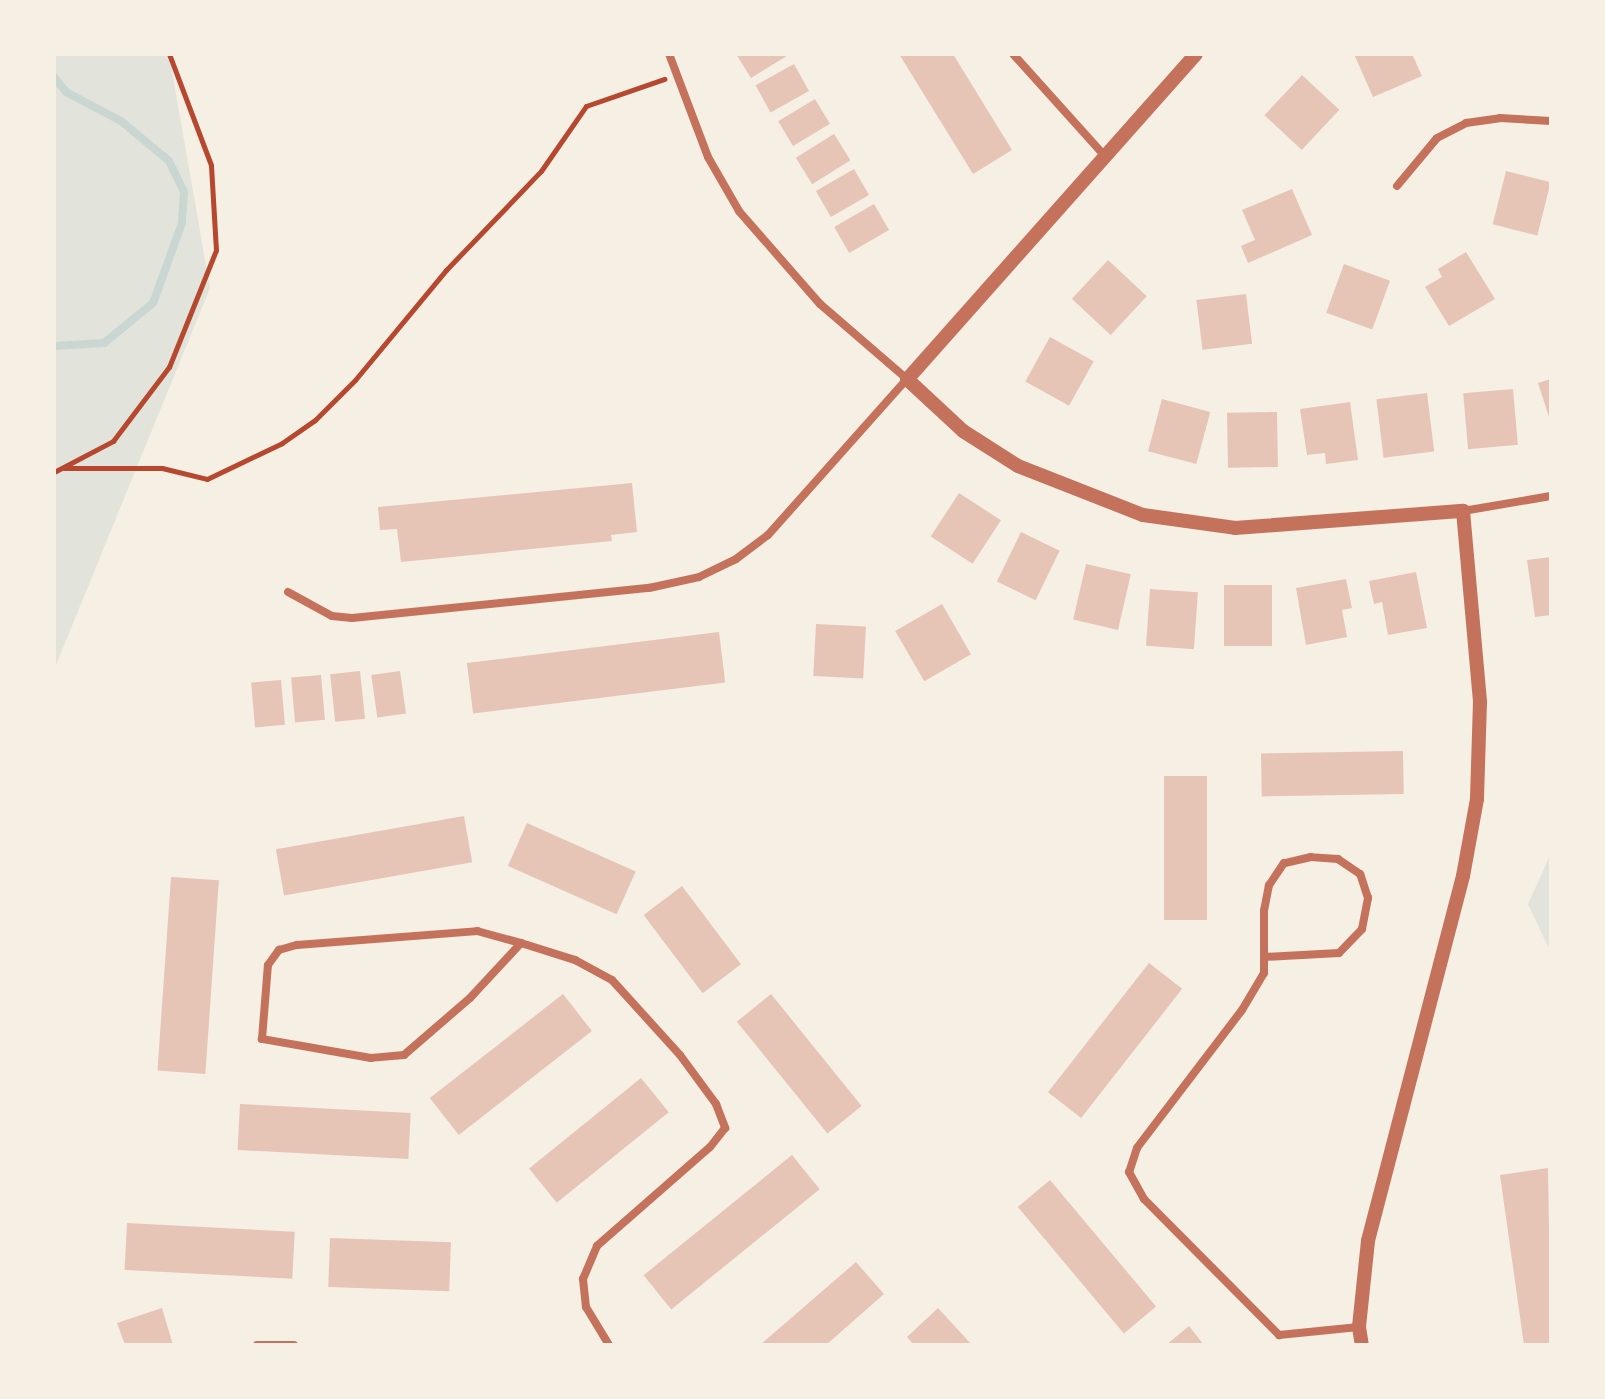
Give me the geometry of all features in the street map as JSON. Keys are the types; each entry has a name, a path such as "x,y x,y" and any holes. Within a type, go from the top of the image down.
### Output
{"street":[{"path":"669,54 708,157 739,211 820,304 963,431 1018,466 1143,515 1235,528 1463,511 1551,496"},
{"path":"1013,54 1105,156"},
{"path":"288,592 332,616 352,618 649,588 699,577 768,535 1196,54"},
{"path":"1397,186 1437,138 1466,123 1500,118 1551,121"},
{"path":"1362,1345 1359,1327 1368,1241 1463,876 1477,799 1480,702 1463,511"},
{"path":"1264,957 1339,953 1362,929 1368,898 1360,874 1338,859 1311,857 1284,863 1269,885 1264,911 1264,957 1264,973 1242,1010 1137,1148 1129,1172 1144,1199 1279,1335 1359,1327"},
{"path":"521,943 470,998 404,1055 371,1058 262,1039 268,965 279,950 477,931 521,943 575,960 612,980 680,1055 716,1104 725,1128 710,1147 597,1246 583,1279 586,1307 609,1345"},
{"path":"257,1345 294,1345"}],"path":[{"path":"54,472 113,441 169,367 216,250 211,165 169,54"},
{"path":"64,468 162,468 207,479 282,443 315,420 355,380 446,270 541,171 586,106 676,75"}],"shaded area":[{"path":"54,54 169,54 210,288 54,670"},
{"path":"1551,853 1551,953 1528,904"}],"building":[{"path":"736,54 790,54 751,78"},
{"path":"899,54 953,54 1012,150 973,174"},
{"path":"1354,54 1412,54 1422,76 1373,97"},
{"path":"794,64 809,91 771,112 756,85"},
{"path":"1302,75 1339,110 1302,150 1264,115"},
{"path":"815,99 830,124 793,146 778,121"},
{"path":"834,134 850,160 812,184 796,158"},
{"path":"854,169 869,195 831,217 816,191"},
{"path":"1506,171 1551,182 1537,235 1493,224"},
{"path":"1292,189 1312,235 1248,263 1241,246 1255,240 1242,210"},
{"path":"874,204 889,230 849,253 834,227"},
{"path":"1466,252 1495,299 1449,326 1425,287 1442,277 1438,269"},
{"path":"1108,260 1147,296 1111,335 1072,299"},
{"path":"1344,264 1390,281 1372,330 1326,313"},
{"path":"1246,294 1252,344 1202,350 1196,300"},
{"path":"1050,337 1094,361 1069,406 1025,382"},
{"path":"1551,379 1551,420 1550,420 1538,383"},
{"path":"1513,389 1518,445 1468,449 1463,393"},
{"path":"1427,393 1434,452 1384,458 1376,399"},
{"path":"1162,399 1210,412 1196,464 1148,451"},
{"path":"1350,402 1358,460 1326,464 1325,453 1307,455 1300,409"},
{"path":"1277,412 1278,467 1228,468 1227,413"},
{"path":"632,483 637,532 611,535 612,541 401,562 397,529 380,530 378,507"},
{"path":"959,493 1001,520 973,564 931,537"},
{"path":"1021,532 1060,551 1036,600 997,581"},
{"path":"1551,557 1551,615 1535,617 1527,560"},
{"path":"1086,564 1131,574 1118,630 1073,620"},
{"path":"1416,572 1427,628 1388,635 1382,602 1374,604 1369,581"},
{"path":"1346,579 1352,608 1342,610 1347,637 1306,645 1296,588"},
{"path":"1224,585 1272,585 1272,646 1224,646"},
{"path":"1150,589 1198,592 1194,649 1146,646"},
{"path":"942,604 971,654 924,681 895,631"},
{"path":"816,624 866,627 863,679 813,676"},
{"path":"719,632 725,683 473,714 467,663"},
{"path":"360,671 365,719 335,722 330,674"},
{"path":"400,671 406,714 377,718 371,675"},
{"path":"321,675 325,720 295,722 291,678"},
{"path":"281,680 285,725 255,727 251,683"},
{"path":"1403,751 1404,794 1262,796 1261,753"},
{"path":"1164,776 1207,776 1207,920 1164,920"},
{"path":"464,816 472,862 284,895 276,849"},
{"path":"527,823 636,871 617,914 508,866"},
{"path":"171,877 219,880 205,1074 157,1071"},
{"path":"682,886 741,964 703,993 644,915"},
{"path":"1149,963 1182,989 1081,1118 1048,1092"},
{"path":"563,994 592,1031 459,1135 430,1098"},
{"path":"771,994 862,1106 827,1134 737,1022"},
{"path":"641,1078 669,1112 557,1203 529,1169"},
{"path":"240,1104 411,1113 408,1159 238,1150"},
{"path":"792,1155 820,1189 671,1309 644,1275"},
{"path":"1548,1168 1551,1345 1524,1345 1500,1175"},
{"path":"1050,1180 1156,1306 1124,1333 1018,1207"},
{"path":"127,1223 295,1232 292,1279 125,1270"},
{"path":"330,1238 451,1242 449,1291 328,1287"},
{"path":"856,1262 884,1294 826,1345 760,1345"},
{"path":"162,1308 173,1345 125,1345 117,1323"},
{"path":"938,1308 972,1345 914,1345 907,1337"},
{"path":"1189,1326 1204,1345 1166,1345"}],"waterway":[{"path":"54,77 66,92 121,121 169,161 184,192 182,223 153,303 104,343 54,346"}]}
